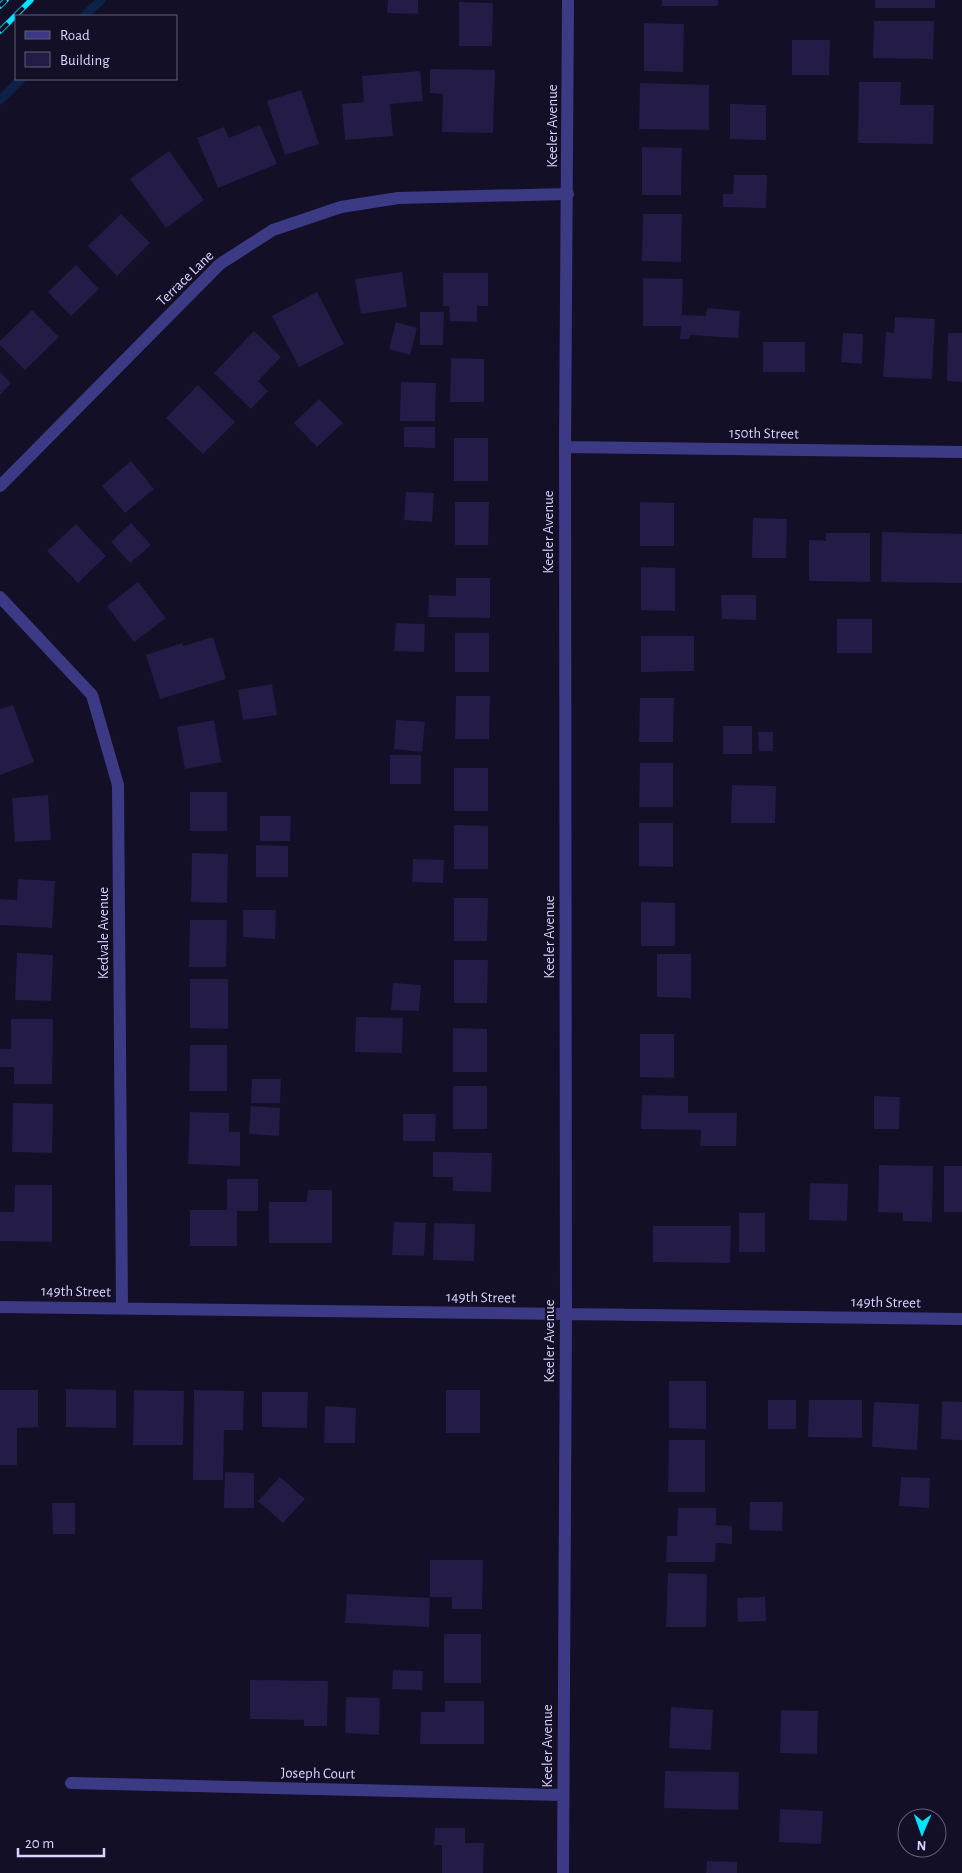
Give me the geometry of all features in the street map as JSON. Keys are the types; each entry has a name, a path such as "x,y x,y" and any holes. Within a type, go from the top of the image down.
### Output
{"street":[{"name":"Keeler Avenue","path":"563,1873 566,1314 565,447 568,0"},
{"name":"Terrace Lane","path":"0,486 220,264 273,230 342,207 398,198 568,194"},
{"name":"150th Street","path":"565,447 962,452"},
{"name":"Kedvale Avenue","path":"0,597 92,695 118,785 122,1308"},
{"name":"149th Street","path":"0,1306 962,1320"},
{"name":"Joseph Court","path":"71,1784 563,1795"}],"building":[{"path":"388,0 418,0 418,14 387,13"},
{"path":"662,0 718,0 718,6 662,6"},
{"path":"875,0 935,0 935,8 875,8"},
{"path":"459,2 493,3 492,46 459,46"},
{"path":"874,21 934,21 933,59 873,58"},
{"path":"644,23 684,24 683,72 644,71"},
{"path":"792,40 830,40 829,75 792,75"},
{"path":"430,69 495,70 493,133 442,132 443,94 430,93"},
{"path":"420,71 423,101 390,104 393,136 345,140 342,104 364,102 362,76"},
{"path":"859,82 901,82 900,105 934,105 933,144 858,143"},
{"path":"640,83 709,85 709,130 639,129"},
{"path":"301,90 319,144 285,155 267,101"},
{"path":"730,104 766,105 766,140 730,139"},
{"path":"260,125 277,164 218,188 197,138 224,127 229,138"},
{"path":"642,147 682,148 681,195 642,195"},
{"path":"169,151 204,200 166,228 130,179"},
{"path":"734,175 767,175 766,208 723,207 723,194 733,194"},
{"path":"121,214 150,243 117,276 88,246"},
{"path":"643,214 682,214 681,262 642,261"},
{"path":"76,265 99,289 71,316 48,292"},
{"path":"402,272 407,307 361,314 355,279"},
{"path":"443,273 488,273 488,306 477,306 477,322 450,321 449,306 443,306"},
{"path":"643,278 683,279 682,315 706,316 707,308 740,311 738,338 690,335 689,339 680,339 681,326 643,326"},
{"path":"317,292 344,344 299,367 272,316"},
{"path":"32,310 59,337 25,370 0,345 0,341"},
{"path":"420,312 444,312 443,345 420,345"},
{"path":"895,317 935,319 932,379 883,377 886,332 894,333"},
{"path":"396,322 417,328 410,355 389,349"},
{"path":"254,331 281,357 258,381 268,391 251,409 214,373"},
{"path":"843,333 863,334 862,364 841,362"},
{"path":"948,333 962,333 962,382 947,381"},
{"path":"763,342 805,342 805,372 763,372"},
{"path":"451,358 484,359 484,402 450,402"},
{"path":"0,372 11,383 0,395"},
{"path":"401,382 436,383 435,421 400,421"},
{"path":"198,385 235,422 203,454 166,418"},
{"path":"319,399 343,423 317,447 294,423"},
{"path":"404,427 435,427 435,448 404,447"},
{"path":"454,438 488,438 488,481 454,481"},
{"path":"131,461 154,489 125,513 102,486"},
{"path":"406,492 434,493 432,522 404,520"},
{"path":"455,502 489,502 488,545 455,545"},
{"path":"640,502 674,503 674,546 640,546"},
{"path":"753,518 787,519 786,558 752,558"},
{"path":"131,523 151,545 130,563 111,542"},
{"path":"76,524 106,556 78,583 47,551"},
{"path":"882,532 962,534 962,583 881,582"},
{"path":"826,533 870,533 870,582 809,581 809,540 826,541"},
{"path":"641,567 675,568 675,611 641,610"},
{"path":"456,578 490,578 490,618 428,617 429,595 456,596"},
{"path":"138,582 166,618 134,642 107,606"},
{"path":"721,595 756,595 756,620 722,619"},
{"path":"837,619 872,619 872,653 837,653"},
{"path":"396,623 425,624 424,652 394,651"},
{"path":"455,633 489,633 489,672 455,672"},
{"path":"641,636 694,636 694,671 641,672"},
{"path":"213,637 226,679 160,699 146,655 182,643 183,646"},
{"path":"272,684 277,715 243,720 238,690"},
{"path":"456,696 490,696 489,739 455,739"},
{"path":"640,698 674,698 673,742 639,742"},
{"path":"13,705 34,762 0,775 0,709"},
{"path":"214,720 221,762 185,769 177,727"},
{"path":"396,720 425,722 422,752 394,749"},
{"path":"723,726 752,726 752,754 723,754"},
{"path":"758,732 773,732 773,751 759,751"},
{"path":"390,755 421,755 421,784 390,784"},
{"path":"640,763 673,763 673,807 639,807"},
{"path":"454,768 488,768 488,811 454,811"},
{"path":"732,785 776,786 775,823 731,823"},
{"path":"190,792 227,792 227,831 190,831"},
{"path":"48,795 51,840 15,842 12,798"},
{"path":"260,816 291,816 290,841 260,841"},
{"path":"639,823 673,823 673,867 639,866"},
{"path":"454,825 488,826 488,869 454,869"},
{"path":"256,845 288,846 288,877 256,877"},
{"path":"192,853 228,854 227,903 191,902"},
{"path":"413,859 444,860 443,883 412,882"},
{"path":"18,879 55,881 52,928 0,925 0,899 17,900"},
{"path":"454,898 488,898 487,941 454,941"},
{"path":"641,902 675,903 675,946 641,946"},
{"path":"243,910 276,910 275,939 243,937"},
{"path":"190,920 227,920 226,967 189,967"},
{"path":"17,953 53,955 51,1001 15,1000"},
{"path":"657,954 691,954 691,998 657,997"},
{"path":"454,960 488,960 487,1003 454,1003"},
{"path":"190,979 228,979 228,1029 190,1028"},
{"path":"393,983 421,985 419,1011 391,1010"},
{"path":"356,1017 403,1018 402,1053 355,1052"},
{"path":"11,1019 53,1019 52,1084 14,1084 14,1067 0,1067 0,1049 11,1049"},
{"path":"453,1028 487,1029 487,1072 453,1072"},
{"path":"640,1034 674,1034 674,1078 640,1077"},
{"path":"190,1045 227,1045 227,1091 189,1091"},
{"path":"252,1079 281,1079 280,1103 251,1103"},
{"path":"453,1086 487,1086 487,1129 453,1129"},
{"path":"642,1095 688,1096 688,1113 737,1113 736,1146 700,1146 701,1130 641,1129"},
{"path":"874,1096 900,1097 899,1129 874,1129"},
{"path":"13,1103 53,1104 52,1153 12,1152"},
{"path":"251,1106 280,1108 279,1136 249,1134"},
{"path":"190,1112 229,1113 229,1132 240,1132 240,1166 188,1164"},
{"path":"403,1114 436,1114 435,1141 403,1141"},
{"path":"433,1152 492,1153 491,1192 453,1191 453,1177 433,1177"},
{"path":"879,1165 933,1166 932,1222 903,1221 903,1213 878,1212"},
{"path":"944,1166 962,1166 962,1212 944,1212"},
{"path":"227,1179 258,1179 258,1211 237,1211 237,1246 190,1246 190,1210 227,1210"},
{"path":"810,1183 848,1184 847,1221 809,1220"},
{"path":"15,1185 52,1185 52,1242 0,1241 0,1212 14,1212"},
{"path":"308,1190 332,1190 332,1243 269,1243 269,1202 307,1202"},
{"path":"739,1213 765,1213 765,1252 739,1252"},
{"path":"394,1222 426,1223 424,1256 392,1255"},
{"path":"434,1223 475,1224 474,1261 433,1260"},
{"path":"653,1226 731,1226 730,1263 653,1262"},
{"path":"669,1381 706,1381 706,1429 669,1428"},
{"path":"66,1389 116,1390 116,1428 66,1427"},
{"path":"0,1390 38,1390 38,1427 17,1428 17,1465 0,1465"},
{"path":"134,1390 184,1391 183,1445 133,1445"},
{"path":"194,1390 244,1391 243,1430 224,1430 223,1480 193,1480"},
{"path":"446,1390 480,1390 480,1433 446,1433"},
{"path":"262,1392 308,1392 307,1428 262,1427"},
{"path":"768,1400 796,1400 796,1429 768,1429"},
{"path":"809,1400 862,1400 862,1438 808,1437"},
{"path":"942,1401 962,1402 962,1440 941,1439"},
{"path":"874,1402 919,1404 917,1450 872,1447"},
{"path":"325,1406 356,1408 355,1443 324,1443"},
{"path":"669,1440 705,1440 705,1492 668,1492"},
{"path":"225,1472 254,1473 254,1508 224,1508"},
{"path":"280,1477 305,1499 283,1523 258,1501"},
{"path":"901,1477 930,1478 929,1508 899,1506"},
{"path":"750,1502 783,1502 782,1531 749,1530"},
{"path":"52,1503 75,1503 75,1534 53,1534"},
{"path":"678,1508 716,1508 716,1525 732,1526 732,1544 716,1543 715,1562 666,1562 667,1536 677,1536"},
{"path":"430,1560 483,1560 482,1609 452,1609 452,1597 430,1597"},
{"path":"668,1573 707,1574 706,1627 666,1627"},
{"path":"347,1594 430,1598 429,1627 345,1623"},
{"path":"765,1597 766,1621 738,1622 737,1598"},
{"path":"444,1634 481,1634 481,1683 444,1683"},
{"path":"393,1670 423,1671 422,1690 392,1689"},
{"path":"250,1680 328,1681 327,1726 304,1726 304,1720 250,1719"},
{"path":"346,1697 380,1698 379,1735 345,1733"},
{"path":"445,1701 484,1701 484,1744 420,1744 421,1712 445,1712"},
{"path":"671,1707 713,1710 711,1750 669,1748"},
{"path":"781,1710 818,1711 817,1754 780,1753"},
{"path":"665,1771 739,1772 738,1810 664,1808"},
{"path":"780,1809 823,1811 821,1844 779,1842"},
{"path":"435,1828 465,1828 465,1843 484,1843 483,1873 442,1873 442,1845 434,1845"},
{"path":"707,1861 737,1862 737,1873 706,1873"}],"waterway":[{"path":"85,15 101,0"},
{"path":"0,100 20,80"}],"railway":[{"path":"0,6 6,0"},
{"path":"16,15 31,0"},
{"path":"0,31 15,16"}]}
